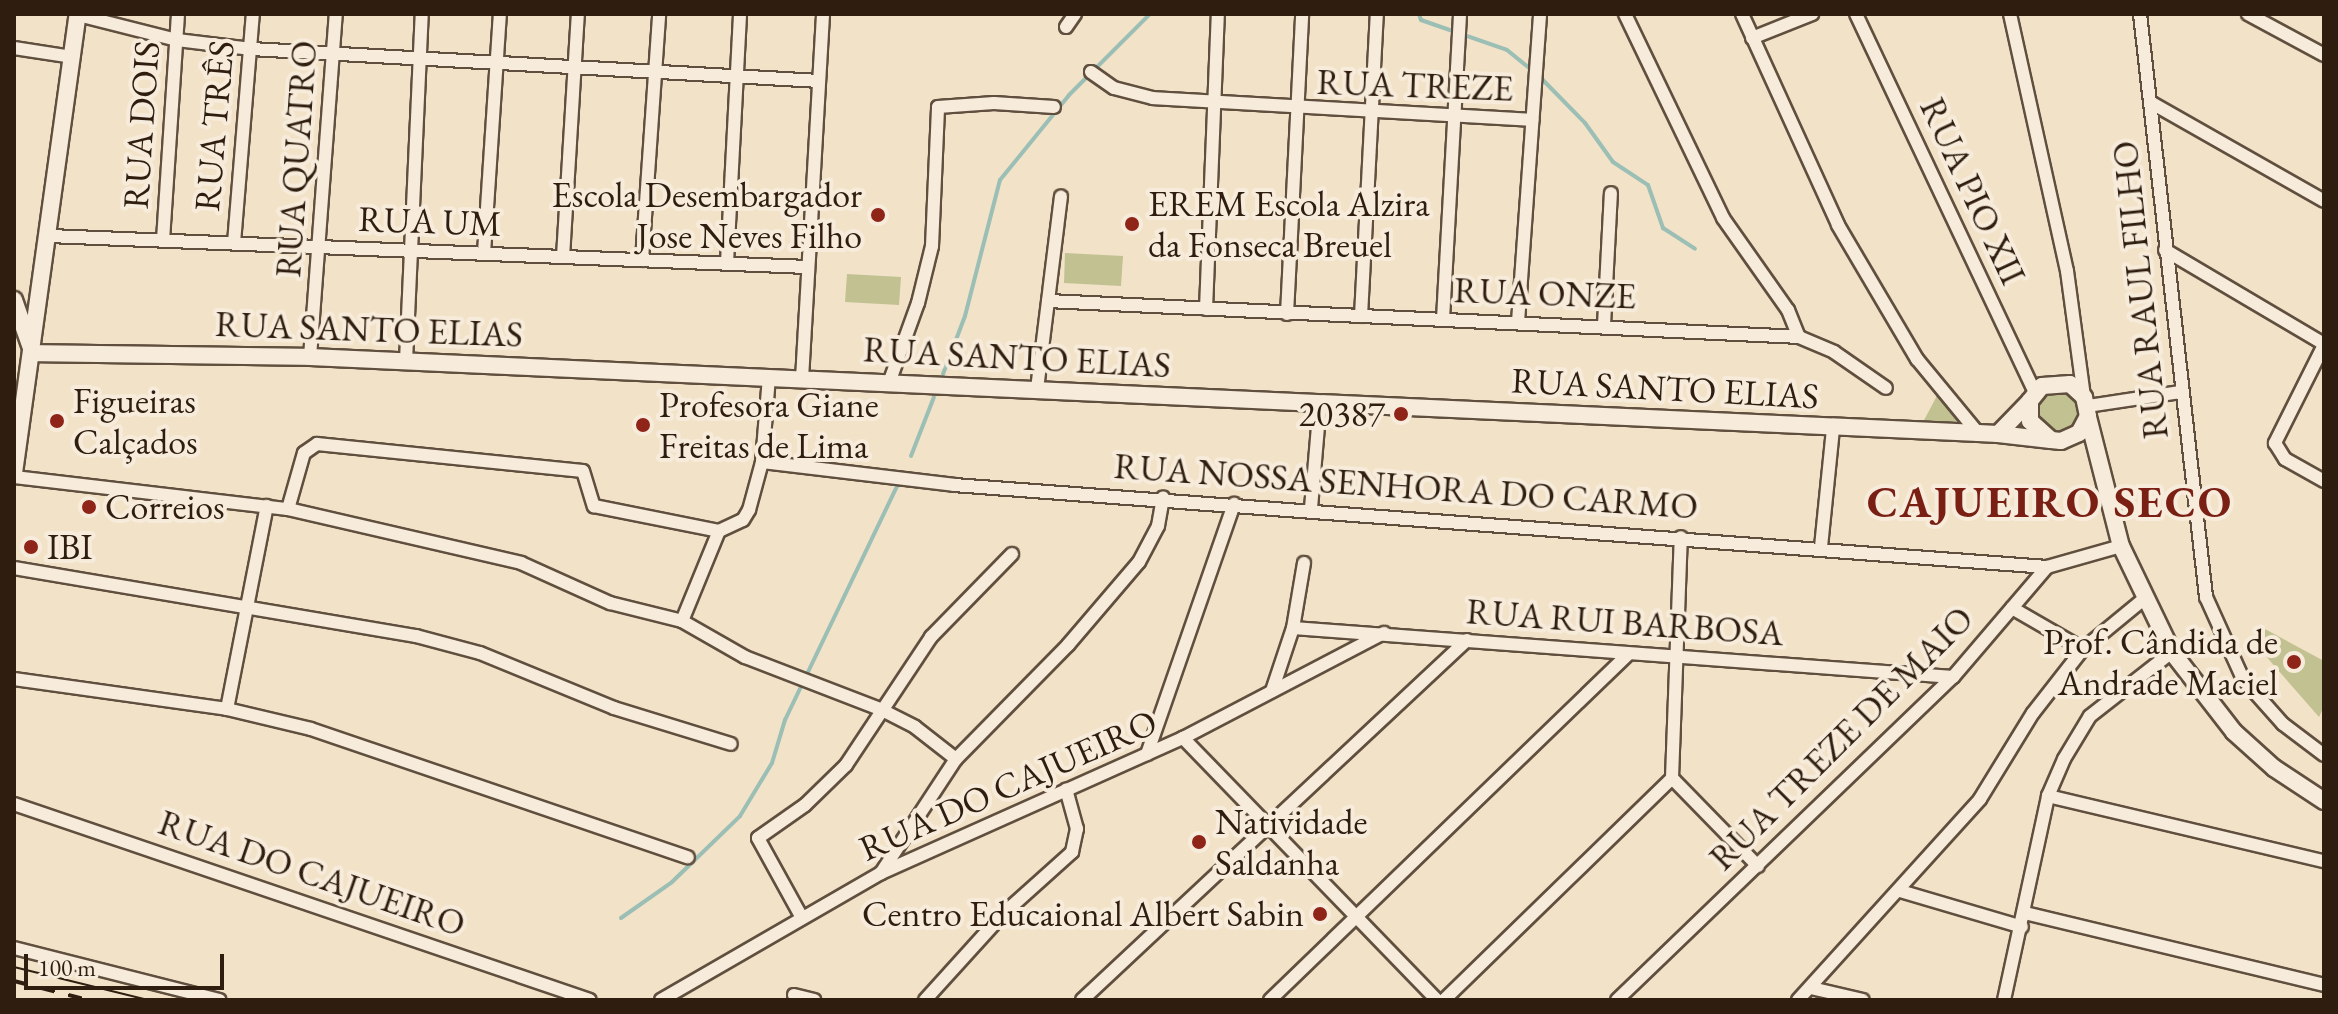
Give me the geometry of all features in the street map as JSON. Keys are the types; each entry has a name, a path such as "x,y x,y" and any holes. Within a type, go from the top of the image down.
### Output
{"main road":[{"path":"14,475 78,15"},
{"path":"14,300 33,353"},
{"path":"14,335 33,353"},
{"name":"RUA SANTO ELIAS","path":"33,353 406,361 1978,433 2056,441"},
{"path":"1998,434 2032,397 2061,381 2087,406 2097,464 2121,546 2172,652 2234,732 2274,768 2324,801"},
{"path":"2032,397 2030,421 2056,441 2082,448 2097,464"},
{"path":"2056,441 2079,433 2087,406"}],"street":[{"name":"RUA DOIS","path":"163,240 178,14"},
{"name":"RUA TRÊS","path":"234,243 253,14"},
{"name":"RUA QUATRO","path":"310,357 336,14"},
{"path":"406,361 408,250 422,14"},
{"path":"484,253 500,14"},
{"path":"563,257 578,14"},
{"path":"642,260 659,14"},
{"path":"727,263 740,14"},
{"path":"802,379 823,14"},
{"path":"1066,27 1075,14"},
{"path":"1206,309 1217,105 1218,14"},
{"name":"RUA TREZE","path":"1287,314 1302,14"},
{"path":"1361,316 1377,14"},
{"path":"1443,319 1460,14"},
{"path":"1518,322 1540,14"},
{"path":"1625,14 1723,218 1788,310 1799,337 1834,352 1886,388"},
{"path":"1742,14 1838,225 1917,359 1978,433"},
{"path":"1752,38 1812,14"},
{"name":"RUA PIO XII","path":"1856,14 2032,397"},
{"path":"2010,14 2067,271 2087,406 2181,392"},
{"name":"RUA RAUL FILHO","path":"2140,14 2198,558 2216,625 2232,662 2260,700 2324,755"},
{"path":"2248,14 2324,55"},
{"path":"78,15 177,40 251,49 819,81"},
{"path":"14,48 73,57"},
{"path":"1091,72 1127,93 1217,105 1295,109"},
{"path":"2150,102 2324,201"},
{"path":"889,383 918,303 932,246 935,112 947,103 1054,107"},
{"name":"RUA TREZE","path":"1295,109 1532,120"},
{"path":"1604,325 1611,193"},
{"path":"1037,389 1061,196"},
{"name":"RUA UM","path":"49,236 808,267"},
{"path":"2165,250 2324,344 2276,436 2277,449 2324,481"},
{"name":"RUA ONZE","path":"1048,301 1287,314 1604,325 1799,337"},
{"path":"288,509 304,453 317,444 583,471 594,506 719,531 744,518 762,462 769,377"},
{"path":"1311,508 1320,402"},
{"path":"1821,547 1833,428"},
{"name":"RUA NOSSA SENHORA DO CARMO","path":"762,462 954,485 1311,508 2047,567"},
{"path":"14,475 288,509 521,563 610,603 682,621 745,657 880,709 915,727 956,759"},
{"path":"881,873 956,759 1068,645 1139,562 1158,526 1163,497"},
{"path":"1147,754 1234,504"},
{"path":"227,709 250,610 267,506"},
{"path":"682,621 719,531"},
{"path":"1444,1000 1672,778 1681,537"},
{"path":"2047,567 2121,546"},
{"path":"801,916 758,838 826,787 846,765 880,709 931,637 1012,554"},
{"path":"1272,691 1293,628 1304,563"},
{"name":"RUA TREZE DE MAIO","path":"1617,1000 1953,677 2047,567"},
{"path":"14,568 416,636 480,653 614,708 731,744"},
{"path":"1798,1000 1900,891 1980,799 2033,713 2083,649 2145,598"},
{"path":"2012,608 2083,649"},
{"name":"RUA RUI BARBOSA","path":"1293,628 1953,677"},
{"name":"RUA DO CAJUEIRO","path":"661,1000 801,916 881,873 1183,738 1384,633"},
{"path":"1082,1000 1467,640"},
{"path":"2004,1000 2048,796 2090,716 2172,652"},
{"path":"1270,1000 1628,654"},
{"path":"14,679 227,709 311,729 688,857"},
{"path":"1183,738 1437,1000"},
{"path":"1672,778 1758,866"},
{"path":"925,1000 1003,914 1072,852 1077,829 1066,789"},
{"path":"2048,796 2324,861"},
{"name":"RUA DO CAJUEIRO","path":"14,804 590,1000"},
{"path":"1900,891 2022,927"},
{"path":"2025,913 2324,985"},
{"path":"14,948 220,1000"},
{"path":"548,1000 555,987"},
{"path":"1811,988 1863,1000"},
{"path":"794,995 814,1000"}],"shaded area":[{"path":"1065,253 1123,256 1121,286 1064,283"},
{"path":"847,274 901,277 899,305 845,302"},
{"path":"2057,385 2082,401 2079,424 2059,435 2038,426 2034,403"},
{"path":"1940,390 1969,427 1922,424"},
{"path":"2265,629 2324,661 2324,706 2319,717 2257,646"}],"waterway":[{"path":"943,374 965,316 1000,180 1069,95 1150,14"},
{"path":"1419,14 1421,20 1507,50 1532,70"},
{"path":"1539,76 1585,123 1613,162 1648,185 1663,228 1695,249"},
{"path":"911,456 934,397"},
{"path":"621,918 672,882 740,816 772,763 785,720 899,482"}],"tram line":[{"path":"14,967 148,1000"}],"railway":[{"path":"14,981 88,1000"}],"place":[{"name":"Escola Desembargador Jose Neves Filho","path":"878,215"},
{"name":"EREM Escola Alzira da Fonseca Breuel","path":"1132,224"},
{"name":"20387","path":"1401,414"},
{"name":"Figueiras Calçados","path":"57,421"},
{"name":"Profesora Giane Freitas de Lima","path":"643,425"},
{"name":"Correios","path":"89,507"},
{"name":"IBI","path":"31,547"},
{"name":"Prof. Cândida de Andrade Maciel","path":"2294,662"},
{"name":"Natividade Saldanha","path":"1199,842"},
{"name":"Centro Educaional Albert Sabin","path":"1320,914"}],"district":[{"name":"CAJUEIRO SECO","path":"2050,502"}]}
